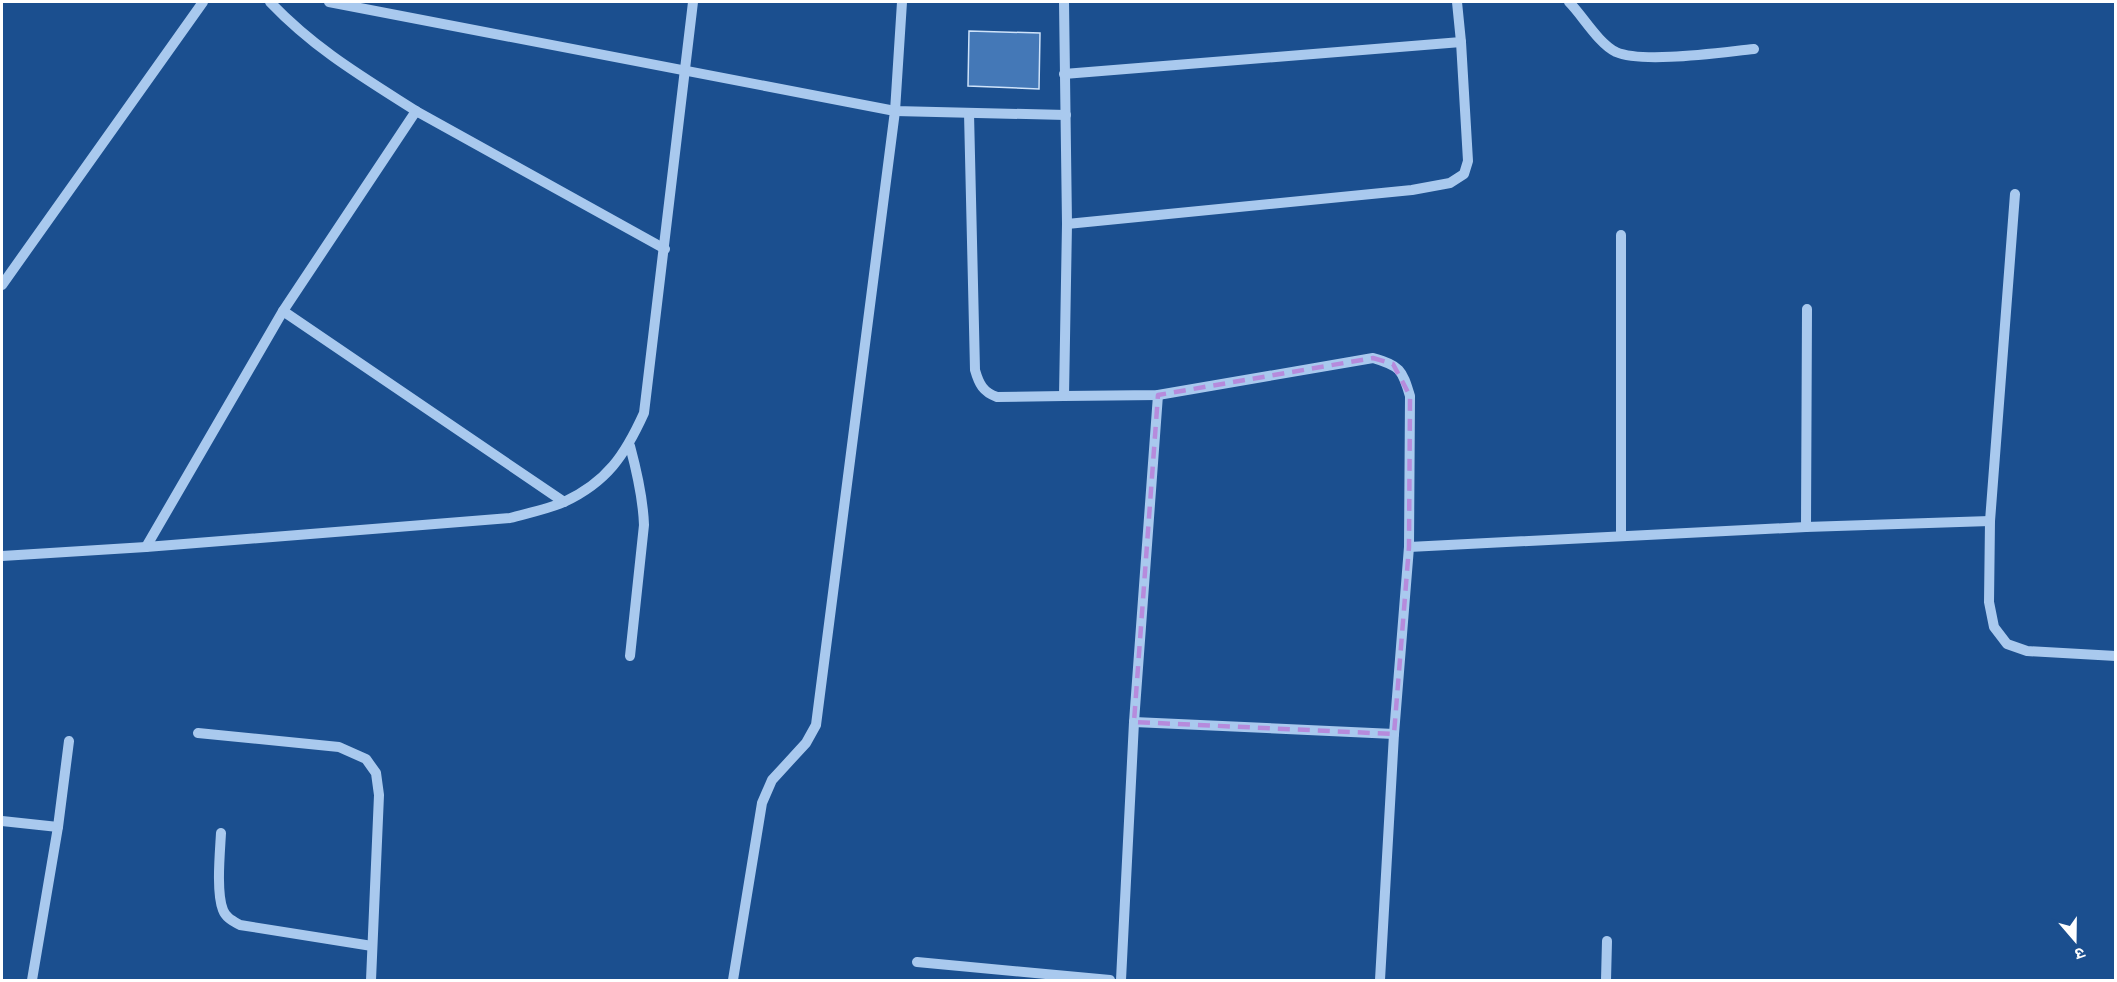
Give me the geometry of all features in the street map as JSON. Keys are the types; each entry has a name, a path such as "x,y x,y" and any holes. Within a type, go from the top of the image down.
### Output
{"street":[{"path":"2,285 203,2"},
{"path":"270,2 293,26 334,59 416,111 665,249"},
{"path":"329,2 895,111 1066,115"},
{"path":"2,556 510,518 564,502 606,476 630,446 644,413 693,2"},
{"path":"733,981 762,803 772,780 806,743 816,725 895,111 902,2"},
{"path":"1064,2 1067,224 1064,396"},
{"path":"1067,224 1412,190 1450,183 1464,174 1468,161 1457,2"},
{"path":"1569,2 1597,36 1616,52 1639,56 1681,56 1754,49"},
{"path":"1064,74 1461,42"},
{"path":"146,547 283,311 416,111"},
{"path":"969,113 975,370 979,384 987,393 997,397 1158,395 1372,358 1393,364 1405,378 1410,396 1408,547 1394,734 1380,981"},
{"path":"2015,194 1990,521 1989,602 1994,627 2007,644 2027,651 2115,656"},
{"path":"1621,235 1621,535"},
{"path":"1806,527 1807,309"},
{"path":"283,311 564,502"},
{"path":"1121,981 1134,722 1158,395"},
{"path":"630,446 638,476 644,525 630,656"},
{"path":"1408,547 1621,535 1990,521"},
{"path":"1134,722 1394,734"},
{"path":"198,733 339,747 366,759 376,773 379,795 371,981"},
{"path":"32,981 58,827 69,741"},
{"path":"2,821 58,827"},
{"path":"220,833 222,909 229,919 240,925 372,946"},
{"path":"1606,981 1607,940"},
{"path":"917,962 1110,981"}],"highlighted area":[{"path":"1373,358 1393,364 1410,396 1409,547 1394,734 1134,722 1158,395"}],"building":[{"path":"969,31 1040,33 1039,89 968,86"}]}
